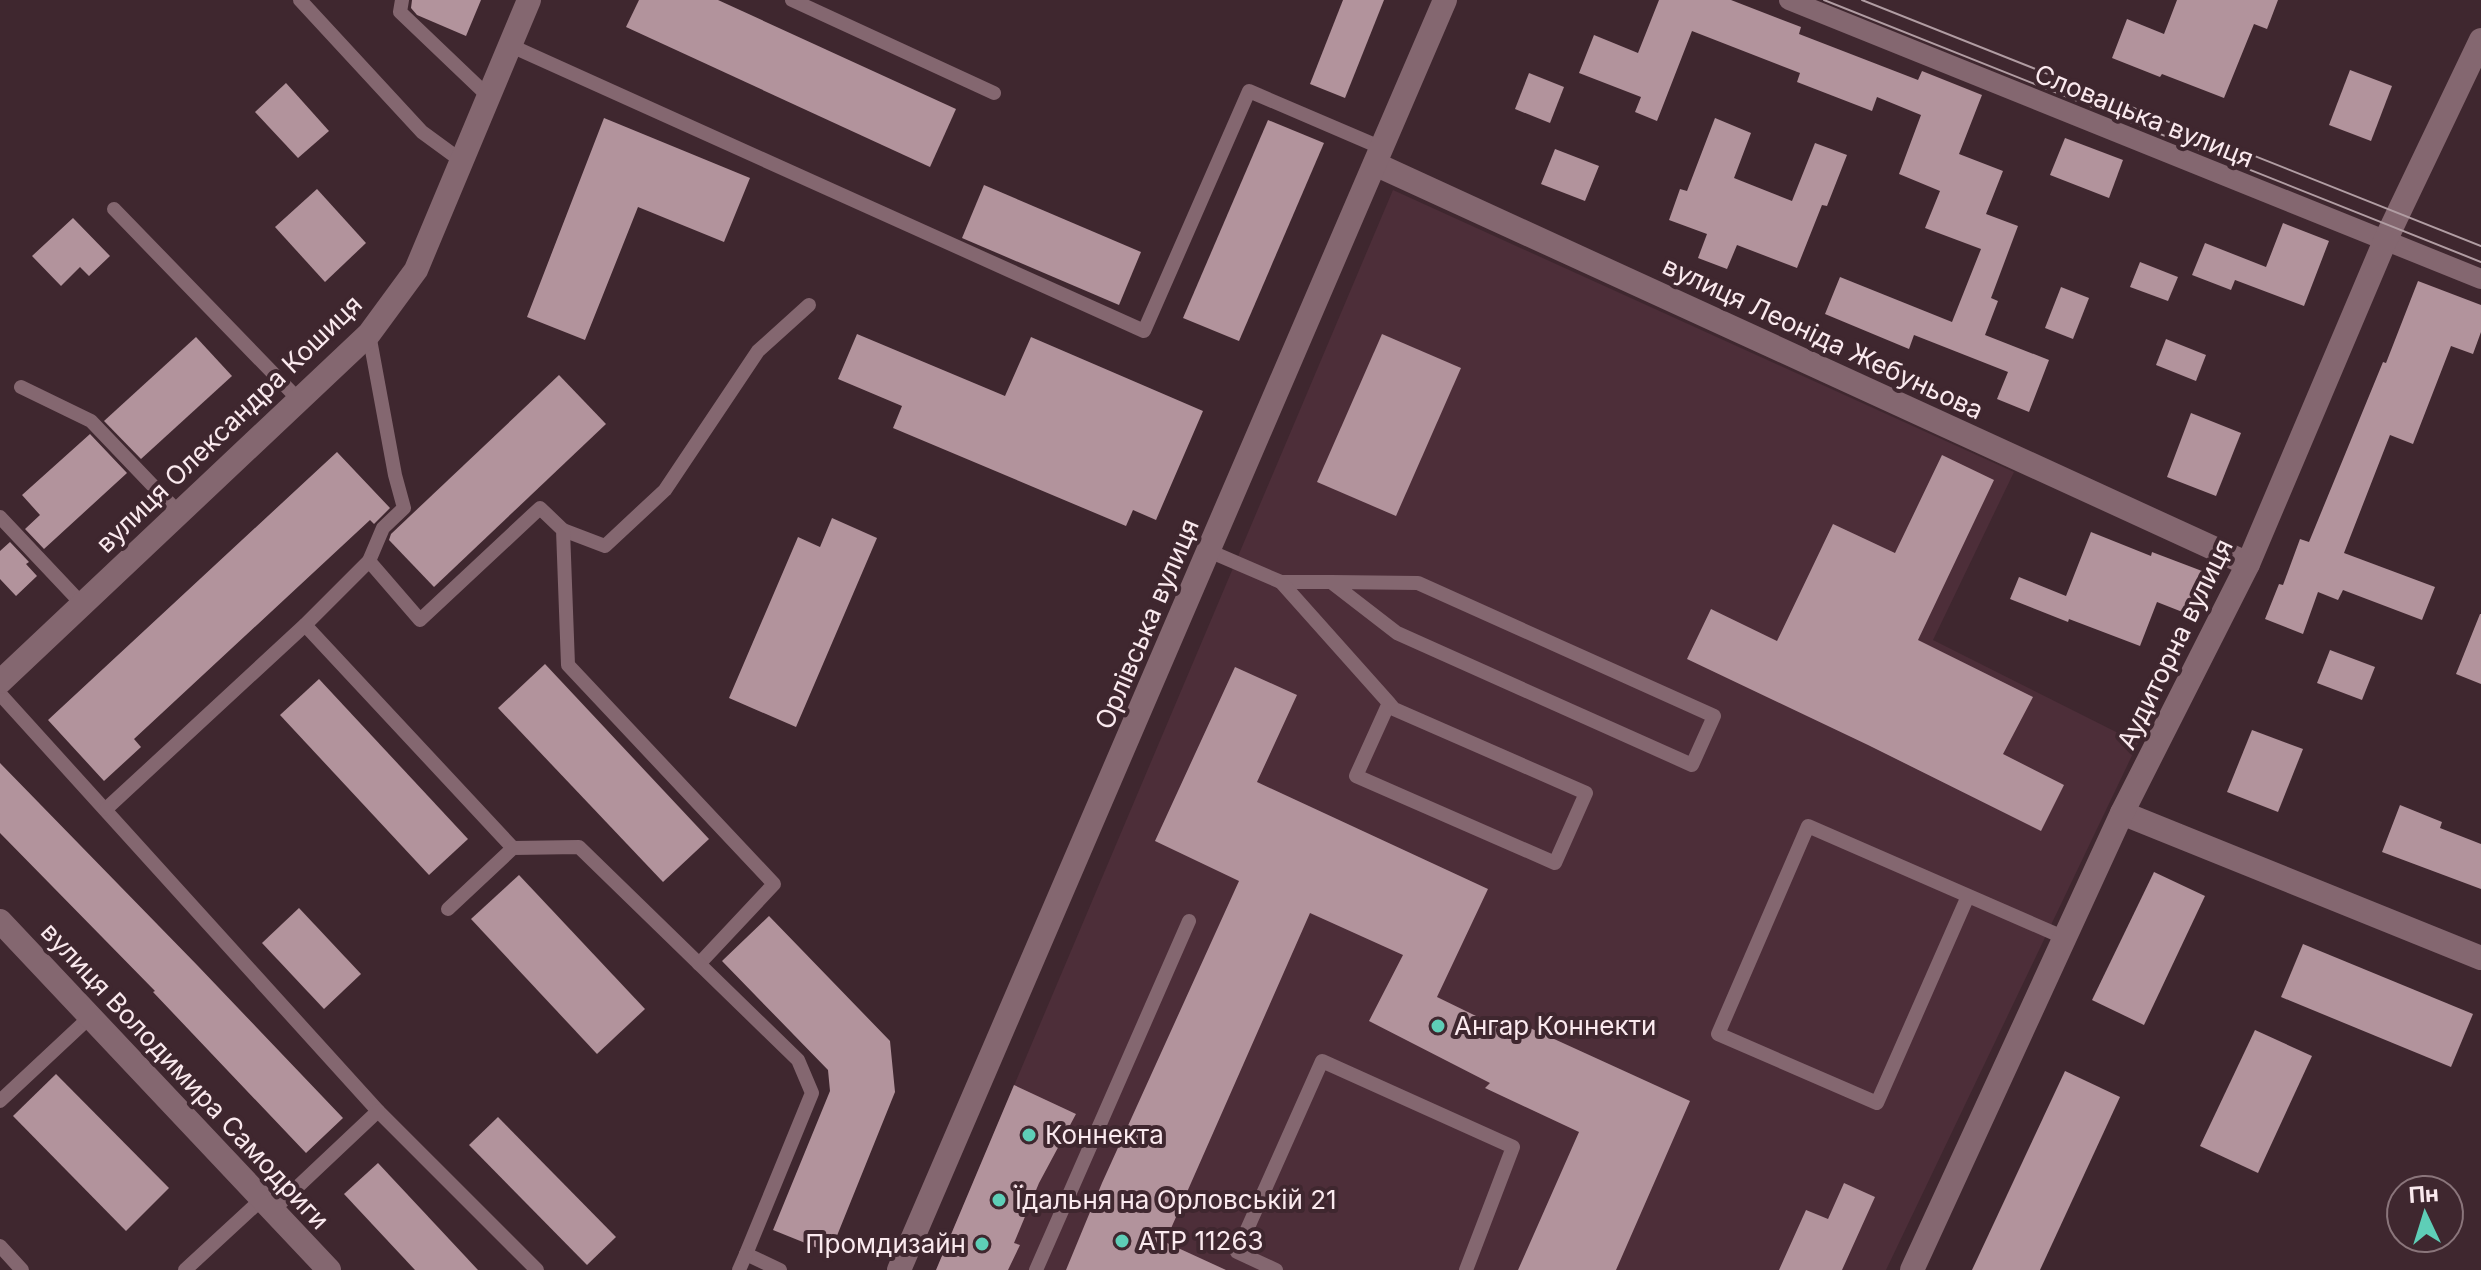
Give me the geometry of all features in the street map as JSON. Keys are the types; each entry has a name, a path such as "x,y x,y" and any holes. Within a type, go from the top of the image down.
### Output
{"street":[{"name":"вулиця Олександра Кошиця","path":"0,682 369,334 416,270 529,0"},
{"name":"Орлівська вулиця","path":"899,1270 1445,0"},
{"name":"Словацька вулиця","path":"1789,0 2481,279"},
{"name":"Аудиторна вулиця","path":"1912,1270 2122,813 2248,564 2385,241 2481,40"},
{"name":"вулиця Леоніда Жебуньова","path":"1378,156 2248,564"},
{"path":"2122,813 2481,958"},
{"name":"вулиця Володимира Самодриги","path":"0,921 329,1270"}],"lane":[{"path":"300,0 422,132 463,162"},
{"path":"402,0 400,12 488,96"},
{"path":"792,0 994,93"},
{"path":"509,45 1144,331 1249,91 1378,156"},
{"path":"114,209 299,400"},
{"path":"369,561 420,620 540,508 563,530 605,546 665,490 758,351 809,305"},
{"path":"106,809 305,625 369,561 383,528 404,508 369,334"},
{"path":"21,387 91,421 179,513"},
{"path":"0,517 82,604"},
{"path":"563,530 568,665 774,884 699,964"},
{"path":"1209,551 1281,582 1331,582 1418,583 1714,716 1692,765 1397,633 1331,582"},
{"path":"1281,582 1389,703 1394,709 1586,793 1555,863 1356,776 1389,703"},
{"path":"305,625 513,848"},
{"path":"0,694 378,1111 537,1270"},
{"path":"1968,896 1877,1103 1718,1034 1808,826 2065,938"},
{"path":"448,909 513,848 579,847 798,1060 812,1093 739,1270"},
{"path":"1036,1270 1189,921"},
{"path":"0,1101 90,1017"},
{"path":"1276,1270 1237,1252 1322,1061 1513,1147 1466,1270"},
{"path":"185,1270 378,1111"},
{"path":"0,1246 22,1270"},
{"path":"746,1254 780,1270"}],"shaded area":[{"path":"1393,190 2014,472 1933,640 2138,743 1886,1270 936,1270"}],"building":[{"path":"412,0 481,0 466,36 417,15 411,8"},
{"path":"639,0 718,0 956,109 930,167 626,27"},
{"path":"1343,0 1384,0 1345,98 1310,84"},
{"path":"1659,0 1731,0 1801,27 1799,34 1918,80 1922,71 1982,95 1959,154 2003,171 1986,214 2018,226 1991,298 1998,301 1985,335 2049,360 2029,412 1997,399 2008,372 1914,335 1909,349 1825,314 1840,277 1952,322 1981,249 1925,228 1940,191 1899,174 1921,115 1877,97 1872,111 1797,82 1800,73 1692,31 1657,121 1635,112 1641,97 1579,73 1594,35 1638,53"},
{"path":"2177,0 2278,0 2267,29 2254,24 2224,98 2112,58 2127,19 2164,34"},
{"path":"2350,70 2392,86 2371,141 2329,125"},
{"path":"1529,73 1564,87 1550,123 1515,109"},
{"path":"286,83 329,131 298,158 255,112"},
{"path":"604,118 750,178 724,242 638,207 585,340 527,317"},
{"path":"1715,118 1751,133 1734,178 1792,201 1815,143 1847,155 1827,206 1822,205 1797,268 1737,245 1727,269 1698,258 1707,234 1669,220 1680,189 1687,191"},
{"path":"1268,120 1324,143 1239,341 1183,318"},
{"path":"2065,138 2123,160 2109,198 2050,175"},
{"path":"1555,149 1599,166 1585,201 1541,184"},
{"path":"984,185 1141,252 1119,305 962,238"},
{"path":"317,189 366,243 325,282 275,227"},
{"path":"73,218 110,256 89,276 80,267 61,286 32,256"},
{"path":"2283,223 2329,241 2304,306 2235,280 2231,290 2192,275 2205,243 2266,267"},
{"path":"2140,262 2178,277 2168,301 2130,287"},
{"path":"2418,281 2481,305 2481,332 2473,354 2451,346 2413,444 2390,435 2344,553 2435,587 2422,620 2343,590 2338,600 2318,592 2303,634 2265,619 2279,584 2283,585 2300,539 2309,542"},
{"path":"2061,287 2089,298 2073,339 2045,328"},
{"path":"857,334 1005,396 1031,337 1203,411 1156,520 1133,510 1126,526 893,428 902,406 838,379"},
{"path":"1382,334 1461,368 1396,516 1317,482"},
{"path":"196,337 232,376 141,459 104,421"},
{"path":"2166,339 2206,355 2196,381 2156,365"},
{"path":"559,375 606,424 434,587 389,540 391,534"},
{"path":"2191,413 2241,433 2216,496 2167,477"},
{"path":"90,434 127,473 44,549 25,529 40,515 22,495"},
{"path":"337,452 390,508 374,524 370,520 134,739 141,747 104,781 48,720"},
{"path":"1942,455 1994,480 1918,640 2033,697 2003,754 2064,785 2041,831 1687,659 1711,609 1777,641 1833,524 1895,553"},
{"path":"832,518 877,538 796,727 729,698 798,537 820,547"},
{"path":"2091,532 2151,556 2152,552 2202,571 2185,613 2157,602 2140,646 2010,599 2019,577 2066,596"},
{"path":"10,542 29,562 26,564 37,576 16,596 0,579 0,551"},
{"path":"2481,614 2481,684 2456,674"},
{"path":"2330,650 2375,667 2362,700 2317,683"},
{"path":"545,664 709,839 663,882 498,708"},
{"path":"1235,667 1297,695 1257,782 1488,889 1437,997 1511,1033 1517,1022 1690,1101 1616,1270 1518,1270 1579,1132 1485,1088 1490,1083 1369,1021 1403,955 1310,913 1165,1242 1226,1270 1066,1270 1102,1183 1239,881 1155,841"},
{"path":"319,679 468,839 429,875 280,715"},
{"path":"2252,730 2303,749 2278,812 2227,792"},
{"path":"0,763 343,1118 306,1153 155,991 0,833"},
{"path":"2400,805 2442,822 2440,828 2481,844 2481,889 2382,852"},
{"path":"2154,872 2205,896 2144,1025 2092,1000"},
{"path":"519,875 645,1009 597,1054 471,919"},
{"path":"299,908 361,974 324,1009 262,943"},
{"path":"769,916 890,1041 895,1092 830,1253 773,1230 830,1091 828,1070 722,961"},
{"path":"2303,944 2473,1014 2451,1067 2281,997"},
{"path":"2255,1030 2312,1056 2258,1173 2200,1146"},
{"path":"2065,1071 2120,1097 2040,1270 1972,1270"},
{"path":"56,1074 169,1188 126,1231 13,1116"},
{"path":"1014,1085 1076,1114 1039,1183 1014,1243 1020,1245 1008,1270 936,1270"},
{"path":"498,1117 616,1237 587,1265 469,1145"},
{"path":"378,1163 478,1270 415,1270 344,1194"},
{"path":"1844,1183 1875,1197 1842,1270 1779,1270 1806,1210 1828,1219"}],"tram line":[{"path":"1824,0 2481,262"},
{"path":"1862,0 2481,246"}],"place":[{"name":"Ангар Коннекти","path":"1438,1026"},
{"name":"Коннекта","path":"1029,1135"},
{"name":"Їдальня на Орловській 21","path":"999,1200"},
{"name":"ATP 11263","path":"1122,1241"},
{"name":"Промдизайн","path":"982,1244"}]}
